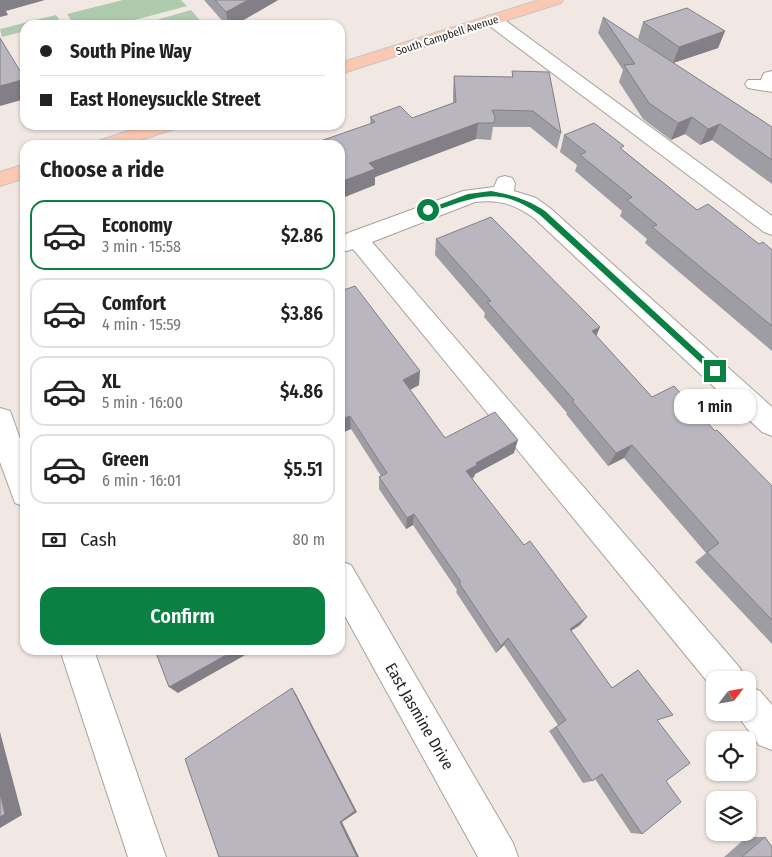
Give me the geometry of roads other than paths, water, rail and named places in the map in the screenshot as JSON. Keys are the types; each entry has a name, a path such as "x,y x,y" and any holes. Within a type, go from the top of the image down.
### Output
{"main road":[{"name":"South Campbell Avenue","path":"345,67 555,0"},
{"path":"134,140 156,130"},
{"path":"0,179 20,173"}],"street":[{"path":"493,20 772,227"},
{"path":"766,87 772,76"},
{"path":"720,671 348,242 471,196 504,189 542,213 772,424"},
{"path":"0,419 20,479"},
{"name":"East Jasmine Drive","path":"345,585 499,857"},
{"path":"79,655 146,857"},
{"path":"756,713 772,732"}]}
